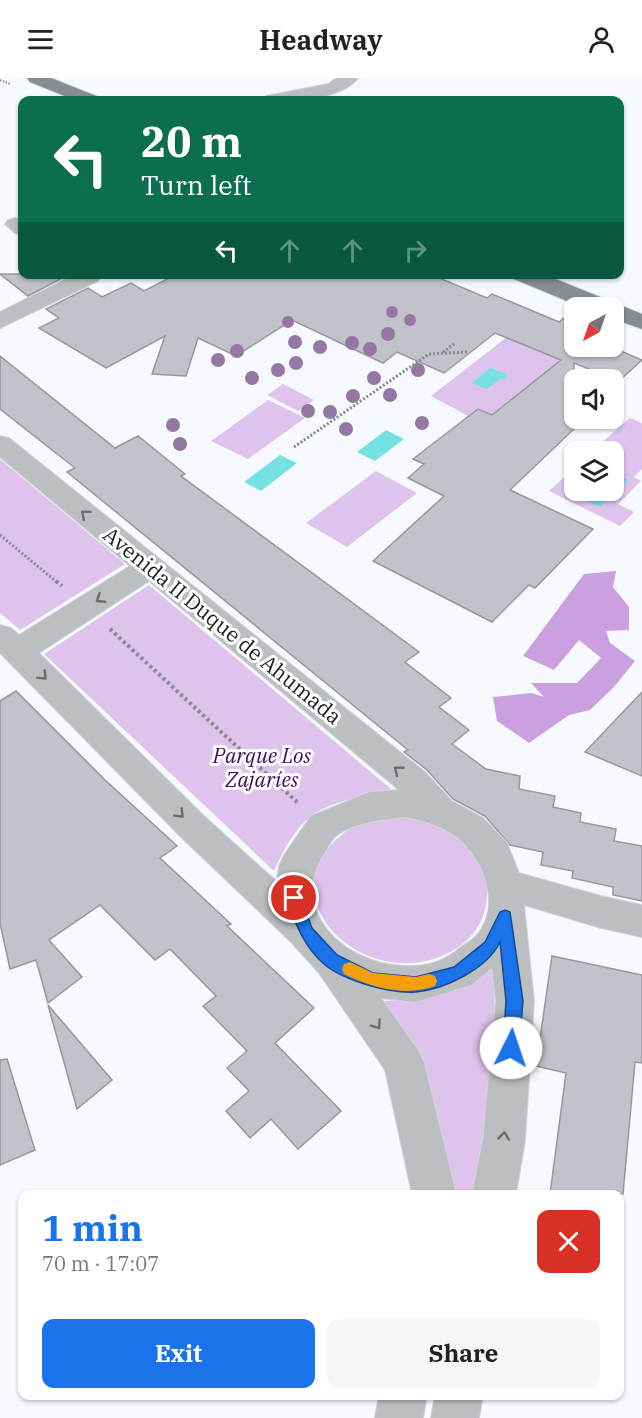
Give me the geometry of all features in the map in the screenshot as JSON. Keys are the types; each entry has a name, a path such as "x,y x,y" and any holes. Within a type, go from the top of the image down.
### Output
{"main road":[{"path":"27,80 66,96"},
{"path":"534,279 578,297"},
{"path":"624,315 642,322"}],"street":[{"path":"293,96 334,88 349,78"},
{"path":"0,321 84,279"},
{"name":"Avenida II Duque de Ahumada","path":"0,444 413,782 440,811"},
{"path":"150,567 87,608 9,644 192,826 318,946 371,980 416,984 458,973 490,947 506,900"},
{"path":"433,1190 404,1063 318,946 294,898 297,866 323,826 370,806 405,803 440,811 471,828 494,853 506,900 514,1001 504,1140 495,1190"},
{"path":"506,900 601,912 642,921"},
{"path":"399,1418 402,1400"},
{"path":"455,1418 458,1400"}],"path":[{"path":"442,353 454,344"},
{"path":"294,447 429,354 467,351"},
{"path":"0,535 87,608 323,826"}],"green space":[{"path":"538,313 559,321 549,329 517,342 544,353 551,348 564,353 565,357 491,415 478,409 468,416 431,396"},
{"path":"283,384 314,400 298,411 267,395"},
{"path":"268,400 305,418 248,459 211,441"},
{"path":"630,418 642,423 642,469 634,477 641,481 624,498 624,441 604,441 617,429 624,429 624,423"},
{"path":"0,459 125,564 20,630 0,613"},
{"path":"376,471 417,493 347,547 306,523"},
{"path":"564,477 564,498 549,491"},
{"path":"569,501 621,501 618,504 634,512 620,526"},
{"name":"Parque Los Zajaríes","path":"149,585 391,789 361,796 318,811 294,835 274,871 44,654"},
{"path":"401,815 441,825 453,831 477,856 484,871 487,887 482,919 473,934 460,946 427,961 395,963 365,954 339,938 322,916 314,890 319,863 338,838 368,819"},
{"path":"495,959 494,1092 478,1190 455,1190 429,1084 384,1001 420,999 451,992"}],"shaded area":[{"path":"616,571 613,587 629,607 629,630 606,631 610,643 635,661 614,687 590,710 569,715 529,743 497,721 493,697 531,693 544,697 531,683 577,683 601,658 579,640 554,670 523,656 584,574"}],"water":[{"path":"490,368 506,374 507,378 500,379 487,389 472,383"},
{"path":"386,430 404,439 375,461 357,452"},
{"path":"280,455 297,463 261,491 244,482"},
{"path":"587,501 606,501 600,507"}],"building":[{"path":"0,274 18,274 18,279 60,279 28,296"},
{"path":"167,279 442,279 487,298 492,294 559,322 564,318 564,357 624,357 624,352 642,360 624,376 624,369 589,369 574,363 574,369 564,369 564,429 574,429 510,490 593,529 535,588 529,585 492,622 373,561 444,496 408,478 424,464 413,459 478,409 492,415 561,360 495,333 444,373 397,352 383,363 292,320 236,356 198,338 186,376 152,374 165,336 106,368 39,328 59,318 46,309 88,288 102,297 131,283 144,291"},
{"path":"0,356 115,448 138,436 185,474 181,476 419,652 405,662 451,698 439,707 469,730 452,744 486,769 520,776 519,789 555,796 553,807 581,813 580,822 616,829 614,841 642,846 642,901 613,895 613,887 572,878 573,871 541,865 543,852 510,845 485,816 453,799 427,770 404,752 408,750 67,472 75,468 0,409"},
{"path":"16,691 104,779 177,846 160,858 231,924 227,926 314,1008 275,1043 341,1111 298,1149 271,1119 250,1138 226,1111 249,1091 227,1068 247,1051 203,1006 216,996 170,949 155,960 100,905 49,940 82,977 48,1003 36,960 10,969 0,923 0,701"},
{"path":"642,692 642,776 585,752"},
{"path":"552,956 642,975 642,1063 635,1062 623,1190 551,1190 566,1073 536,1066"},
{"path":"48,1005 112,1080 77,1109"},
{"path":"7,1059 35,1150 0,1165 0,1060"}],"slow traffic":[{"path":"350,969 371,980 416,984 429,981"}],"route":[{"path":"294,898 306,932 331,960 371,980 416,984 458,973 490,947 505,916 514,1001 511,1048"}]}
